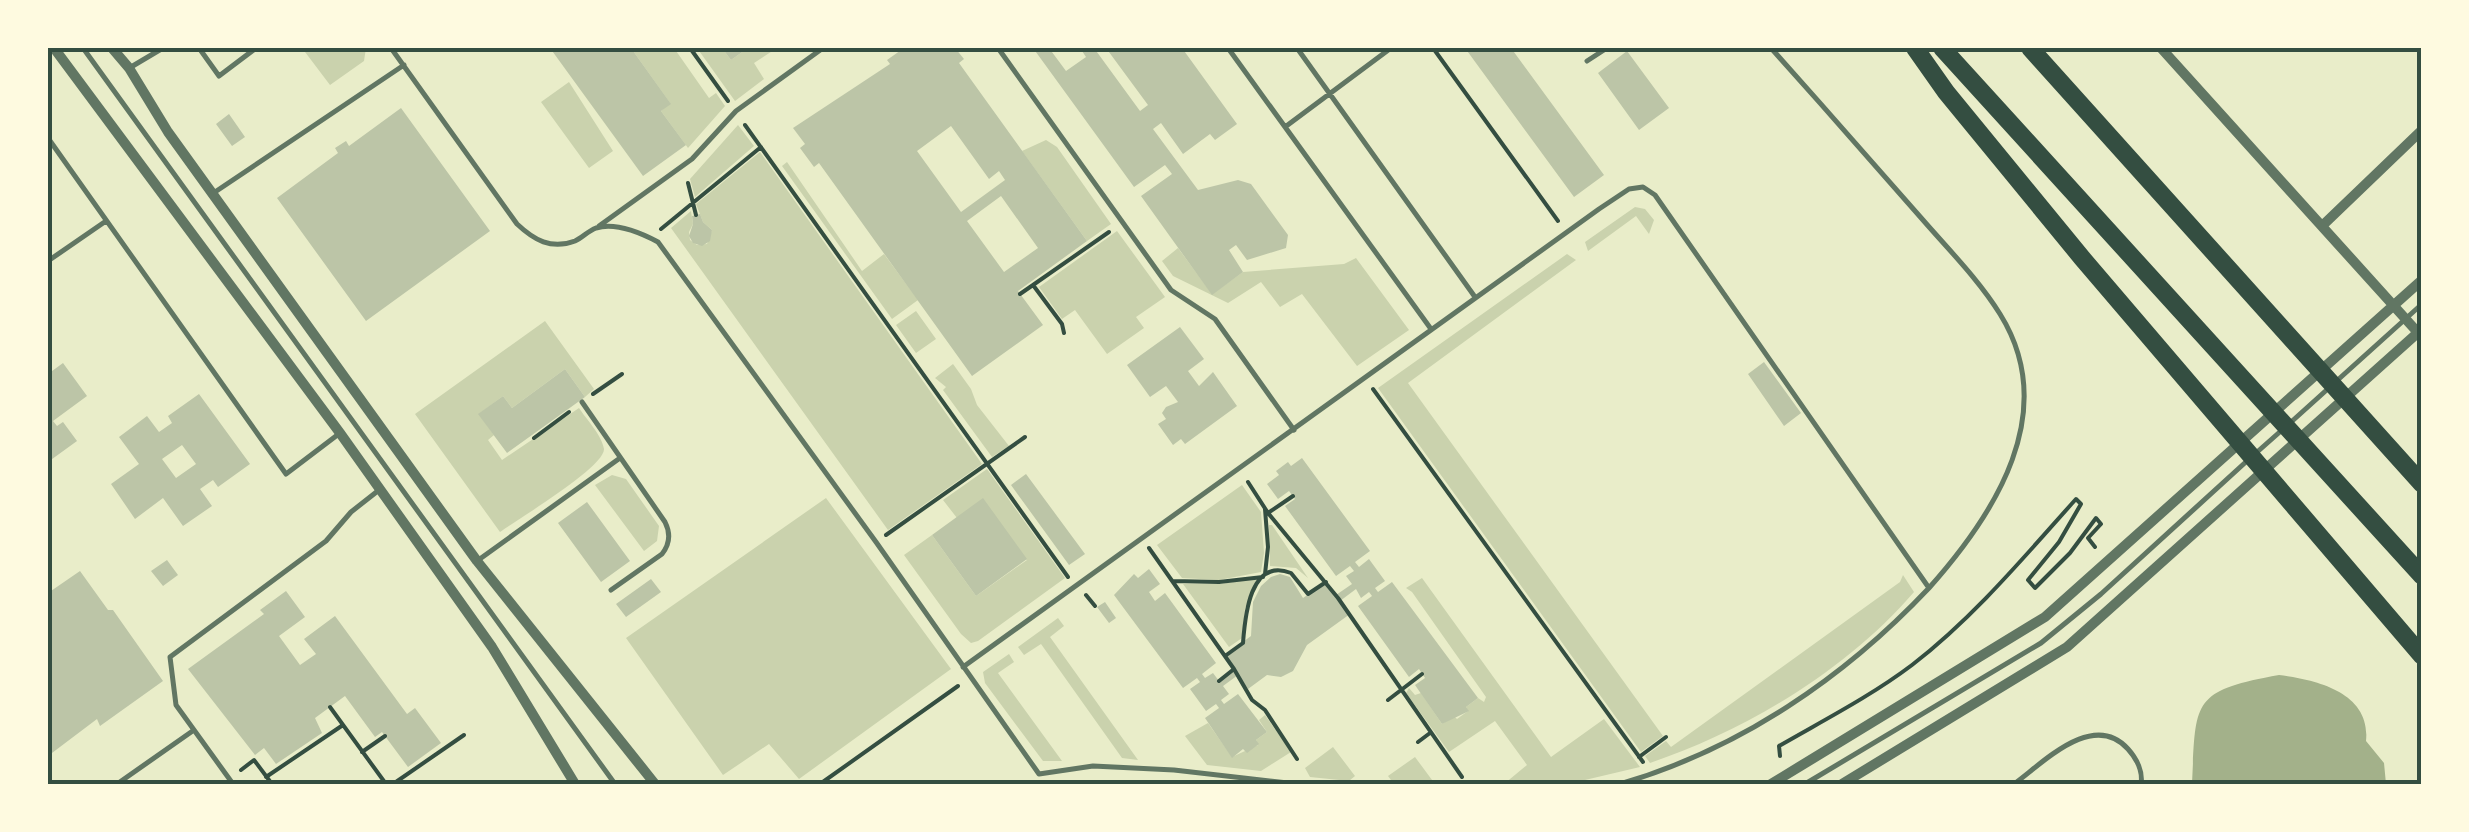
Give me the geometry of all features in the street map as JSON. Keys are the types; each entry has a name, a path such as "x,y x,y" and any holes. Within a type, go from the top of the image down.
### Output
{"highway":[{"path":"1915,48 1946,92 2082,258 2422,656"},
{"path":"1942,48 2422,576"},
{"path":"2030,48 2422,484"}],"street":[{"path":"54,48 340,434 492,647 575,784"},
{"path":"112,48 212,194 477,560 655,784"},
{"path":"1842,784 2043,664 2422,333 2161,48"},
{"path":"2322,226 2422,130"},
{"path":"1770,784 2045,617 2422,280"}],"lane":[{"path":"82,48 614,784"},
{"path":"129,68 163,48"},
{"path":"199,48 219,76 256,48"},
{"path":"392,48 518,224 534,240 559,245 596,228 692,159 736,111 818,49"},
{"path":"998,48 1171,290 1215,319 1294,430"},
{"path":"1228,48 1431,328"},
{"path":"1297,48 1475,298"},
{"path":"1285,127 1391,48"},
{"path":"1587,62 1607,48"},
{"path":"1620,784 1652,775 1742,735 1800,699 1886,634 1956,558 1984,519 2018,447 2025,413 2019,353 2001,315 1962,264 1771,48"},
{"path":"212,194 404,65"},
{"path":"48,138 286,474 340,434"},
{"path":"963,667 1431,328 1629,189 1643,187 1655,195 1929,588"},
{"path":"48,262 106,221"},
{"path":"596,228 622,228 658,242 1039,774 1093,766 1174,770 1234,780 1297,784"},
{"path":"1806,784 2040,643 2142,557 2422,304"},
{"path":"582,402 665,522 670,540 662,554 610,590"},
{"path":"477,560 620,458"},
{"path":"231,781 176,705 170,657 326,542 351,512 379,490"},
{"path":"117,784 194,730"},
{"path":"2014,784 2077,738 2100,734 2119,740 2132,753 2143,775 2141,784"}],"path":[{"path":"690,48 1075,586 1095,606"},
{"path":"1433,48 1566,233"},
{"path":"650,237 761,147"},
{"path":"688,183 696,215"},
{"path":"1020,294 1122,222"},
{"path":"1034,285 1062,324 1064,333"},
{"path":"1364,377 1652,775"},
{"path":"876,542 1026,436"},
{"path":"1240,470 1266,511 1326,582 1462,777"},
{"path":"1266,511 1293,496"},
{"path":"1780,756 1780,746 1909,667 1940,642 2000,584 2076,499 2081,504 2028,580 2034,588 2070,553 2096,518 2101,524 2088,538 2094,546"},
{"path":"1225,656 1244,643 1246,608 1264,576 1268,548 1266,511"},
{"path":"1154,530 1148,548 1297,759"},
{"path":"1172,581 1219,582 1264,576 1276,570 1291,573 1308,594 1326,582"},
{"path":"1219,680 1234,670"},
{"path":"1388,700 1422,674"},
{"path":"820,784 970,677"},
{"path":"330,707 386,784"},
{"path":"266,777 343,725"},
{"path":"1418,742 1431,732"},
{"path":"393,784 464,735"},
{"path":"362,752 385,736"},
{"path":"1639,757 1666,737"},
{"path":"231,781 254,760 272,784"}],"shaded area":[{"path":"302,48 366,48 364,61 330,85"},
{"path":"631,48 674,48 709,98 716,93 725,106 688,148 661,111 670,103"},
{"path":"697,48 722,48 731,60 748,48 777,48 754,63 764,79 735,101"},
{"path":"569,82 613,151 589,168 541,102"},
{"path":"738,125 754,146 695,197 690,179"},
{"path":"1046,140 1057,147 1111,224 1087,241 1022,151"},
{"path":"760,152 982,464 888,530 671,228 691,211 690,240 697,245 707,244 712,230 703,222 696,204"},
{"path":"787,162 862,271 884,254 918,300 892,319 782,166"},
{"path":"1635,207 1645,209 1654,220 1649,234 1636,216 1588,251 1585,242"},
{"path":"1117,231 1165,297 1136,317 1144,328 1107,354 1075,310 1062,319 1039,287"},
{"path":"1178,248 1212,294 1243,272 1344,264 1356,258 1409,330 1357,366 1302,294 1280,307 1261,282 1228,303 1173,276 1162,261"},
{"path":"1567,254 1576,260 1408,383 1663,736 1641,752 1378,388"},
{"path":"916,311 936,339 916,353 896,325"},
{"path":"545,321 594,389 585,397 565,369 512,408 503,396 479,414 494,435 488,440 502,460 579,408 604,449 601,457 576,480 500,532 415,414"},
{"path":"953,364 977,405 1009,446 992,457 943,390 946,387 935,378"},
{"path":"987,469 1065,578 971,643 904,555 932,535 976,596 1027,560 957,518 943,500"},
{"path":"612,475 626,479 659,526 657,541 644,551 595,485"},
{"path":"1242,485 1261,512 1261,572 1219,580 1182,578 1157,545"},
{"path":"826,498 951,669 799,779 769,744 723,775 626,638"},
{"path":"1269,525 1308,578 1296,568 1270,566"},
{"path":"1903,575 1914,592 1827,672 1723,733 1650,763 1645,756 1666,741 1671,747 1900,582"},
{"path":"1260,578 1245,608 1242,638 1229,647 1183,584 1220,584"},
{"path":"1422,578 1551,757 1604,719 1640,767 1568,784 1504,784 1527,765 1495,721 1449,752 1406,693 1409,688 1415,695 1421,693 1442,724 1454,716 1457,719 1468,711 1466,707 1478,698 1484,702 1486,697 1406,588"},
{"path":"1058,618 1064,626 1050,637 1138,760 1122,758 1041,644 1024,655 1018,647"},
{"path":"1009,654 1014,662 998,673 1062,761 1043,761 985,683 983,672"},
{"path":"2279,675 2325,685 2351,700 2360,711 2366,741 2384,763 2386,784 2192,784 2195,734 2204,704 2229,687"},
{"path":"1265,715 1291,752 1261,771 1207,765 1185,736 1208,723 1232,757 1258,745 1256,740 1267,732 1259,720"},
{"path":"1333,747 1355,776 1349,781 1310,777 1305,768"},
{"path":"1415,757 1435,784 1394,784 1388,776"}],"building":[{"path":"550,48 631,48 671,104 661,111 686,145 643,176"},
{"path":"722,48 748,48 731,60"},
{"path":"904,48 955,48 964,59 959,63 1087,241 1018,291 1043,325 972,376 819,163 814,167 800,148 805,144 793,128 890,64 887,60","holes":["951,126 989,179 999,171 1005,180 961,212 917,151","1001,196 1038,248 1004,272 967,221"]},
{"path":"1033,48 1049,48 1066,71 1086,57 1080,48 1094,48 1140,111 1148,105 1106,48 1182,48 1237,124 1215,140 1210,134 1183,154 1161,123 1153,129 1198,190 1238,180 1251,184 1288,235 1286,248 1247,260 1236,245 1229,250 1243,272 1212,295 1141,196 1172,174 1165,165 1134,187"},
{"path":"1465,48 1511,48 1604,175 1574,197"},
{"path":"1627,51 1669,108 1639,130 1598,73"},
{"path":"401,108 490,231 366,321 277,198 338,153 335,148 346,141 349,146"},
{"path":"229,114 245,137 232,146 216,124"},
{"path":"700,214 712,230 710,241 702,246 693,243 689,236 692,216"},
{"path":"1180,327 1204,359 1188,371 1199,386 1213,372 1237,406 1185,444 1181,439 1173,445 1158,424 1166,419 1162,413 1166,407 1178,402 1166,386 1150,397 1127,365"},
{"path":"1764,362 1801,413 1784,426 1748,374"},
{"path":"63,363 87,396 53,421 57,426 63,422 77,441 48,462 48,374"},
{"path":"565,369 585,397 507,453 478,414 503,396 512,408"},
{"path":"199,394 250,464 218,487 213,480 200,489 212,506 183,526 163,498 135,519 111,484 139,464 119,437 147,416 159,432 172,423 168,416","holes":["182,445 196,464 176,478 162,459"]},
{"path":"1302,458 1370,551 1355,562 1359,567 1369,559 1385,581 1375,588 1378,592 1392,582 1478,698 1466,707 1469,711 1442,724 1415,685 1425,678 1419,669 1409,677 1358,606 1372,596 1369,592 1361,598 1356,589 1340,601 1350,614 1307,645 1293,671 1281,677 1267,675 1248,689 1238,675 1223,686 1229,694 1221,700 1224,704 1238,694 1267,732 1247,753 1243,749 1232,758 1205,718 1219,708 1216,704 1206,711 1190,689 1200,682 1197,678 1183,688 1114,595 1134,574 1138,578 1149,569 1160,584 1149,592 1155,601 1165,593 1216,663 1202,674 1205,678 1213,673 1219,681 1234,669 1224,656 1251,636 1253,602 1271,577 1290,577 1303,598 1326,582 1336,595 1352,584 1346,576 1354,571 1350,566 1336,576 1285,506 1295,499 1289,491 1278,499 1267,484 1288,462 1291,466"},
{"path":"1026,474 1085,554 1069,565 1011,485"},
{"path":"983,498 1027,559 976,596 932,535"},
{"path":"587,502 630,561 601,582 558,523"},
{"path":"167,560 178,575 163,586 151,571"},
{"path":"80,571 163,681 100,726 97,719 48,756 48,593"},
{"path":"651,579 661,592 626,617 616,604"},
{"path":"286,591 305,617 279,636 300,665 316,654 304,639 335,616 407,714 415,708 441,743 408,767 382,732 375,737 345,696 315,718 322,733 276,764 264,748 255,755 188,669 264,614 260,610"},
{"path":"1105,602 1116,618 1109,623 1097,607"}]}
